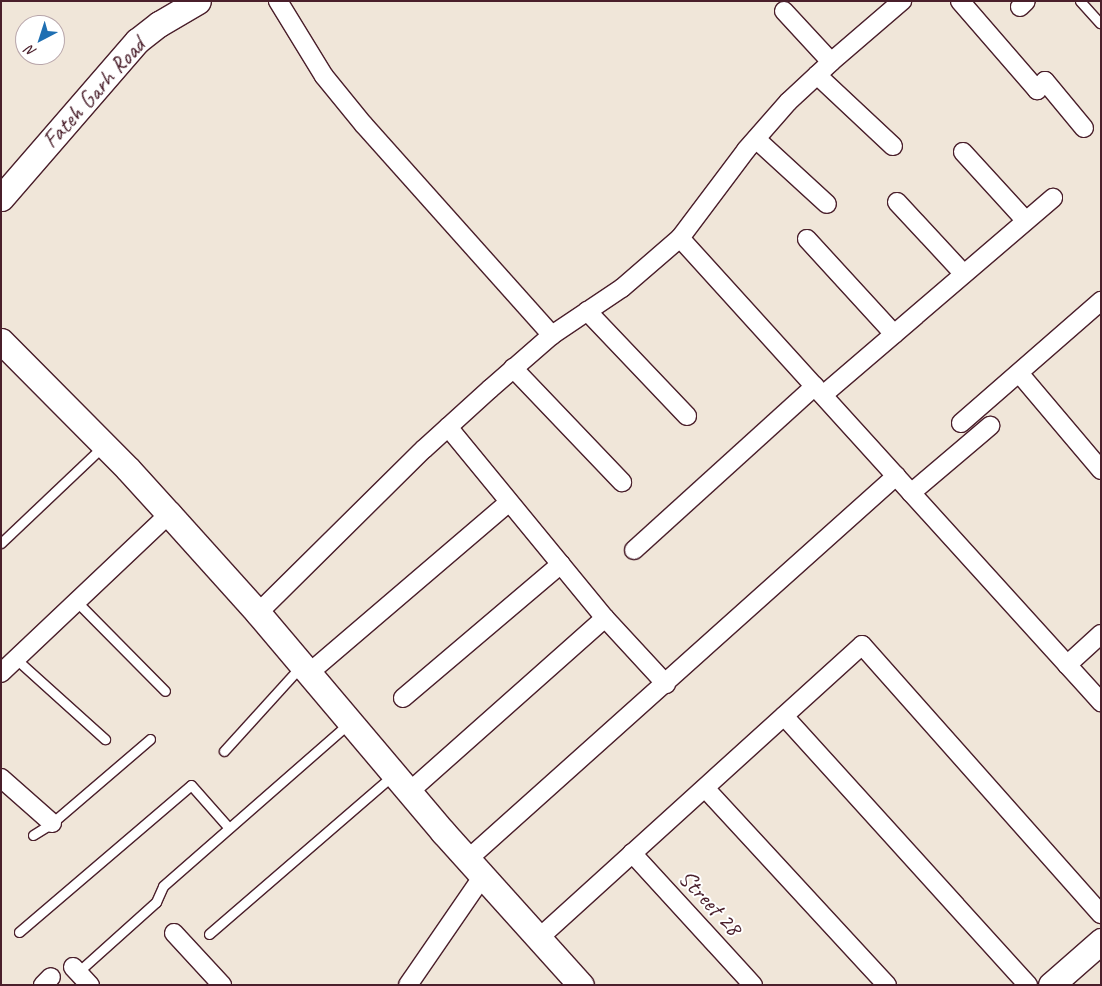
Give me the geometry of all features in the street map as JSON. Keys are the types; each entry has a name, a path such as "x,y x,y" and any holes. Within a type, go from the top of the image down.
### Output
{"street":[{"name":"Fateh Garh Road","path":"1,198 137,41 159,24 198,1"},
{"path":"278,1 324,76 364,125 552,335"},
{"path":"258,613 448,427 513,368 552,335 622,288 680,238 756,139 788,102 902,1"},
{"path":"960,1 1037,90 1045,81 1084,128"},
{"path":"784,11 831,62"},
{"path":"817,75 894,146"},
{"path":"756,139 826,204"},
{"path":"964,152 1026,221"},
{"path":"634,550 819,390 894,334 1053,198"},
{"path":"897,202 964,274"},
{"path":"680,238 1101,702"},
{"path":"807,239 894,334"},
{"path":"961,424 1019,373 1098,309"},
{"path":"587,311 687,416"},
{"path":"1,341 104,445 258,613 475,868 578,983"},
{"path":"513,368 622,482"},
{"path":"1019,373 1101,470"},
{"path":"911,493 990,426"},
{"path":"448,427 605,618 666,684"},
{"path":"408,985 475,868 666,684 896,476"},
{"path":"305,669 509,502"},
{"path":"1,673 169,514"},
{"path":"403,698 560,564"},
{"path":"402,783 605,618"},
{"path":"1067,665 1101,634"},
{"path":"539,938 862,645 1101,914"},
{"path":"784,716 1028,985"},
{"path":"1,778 52,824"},
{"path":"705,788 887,985"},
{"name":"Street 28","path":"632,853 753,985"},
{"path":"174,933 222,985"},
{"path":"1051,985 1101,941"},
{"path":"75,970 90,985"}],"lane":[{"path":"1080,1 1100,23"},
{"path":"1,543 104,445"},
{"path":"77,602 164,691"},
{"path":"16,660 105,739"},
{"path":"224,751 305,669"},
{"path":"75,970 156,902 163,886 350,722"},
{"path":"33,836 52,824 150,740"},
{"path":"209,934 402,783"},
{"path":"19,932 191,785 229,828"}]}
